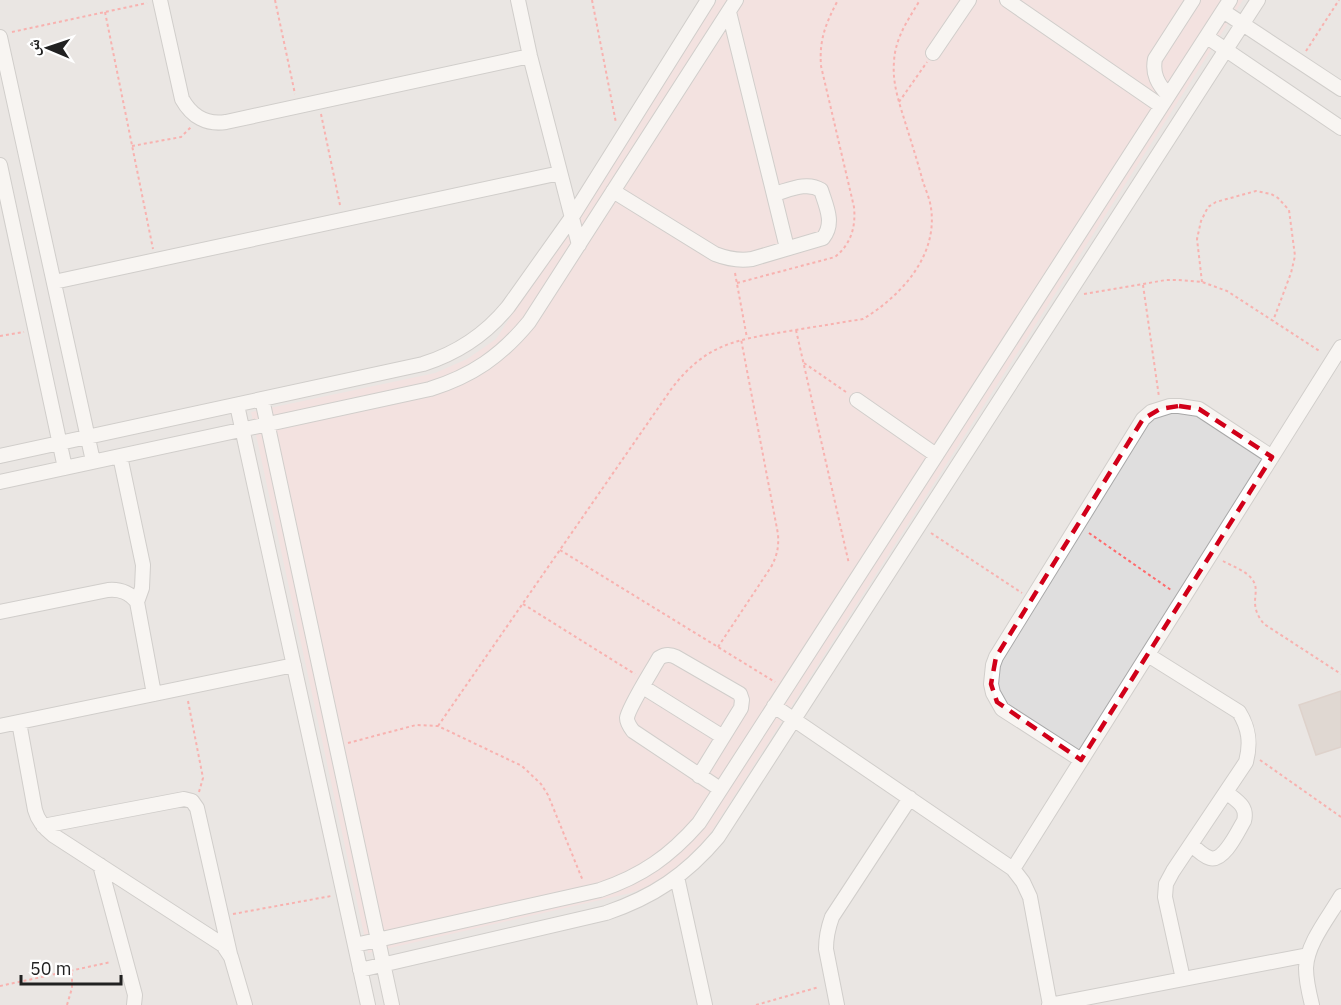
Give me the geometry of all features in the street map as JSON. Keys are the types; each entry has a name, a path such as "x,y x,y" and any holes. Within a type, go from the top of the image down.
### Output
{"street":[{"path":"518,0 530,56 579,245"},
{"path":"0,456 423,364 455,352 470,343 497,321 572,217 708,0"},
{"path":"933,53 969,0"},
{"path":"1007,0 1165,100"},
{"path":"1165,100 1154,69 1155,59 1193,0"},
{"path":"360,970 606,913 646,897 678,877 705,852 718,837 1258,0"},
{"path":"154,1 186,106 197,117 219,123 530,56"},
{"path":"355,945 618,884 663,858 699,823 1226,5 1243,24 1341,89"},
{"path":"0,482 430,389 449,383 485,364 516,338 529,322 733,6"},
{"path":"733,6 787,249"},
{"path":"6,34 54,282 93,461"},
{"path":"1207,37 1341,128"},
{"path":"0,165 65,468"},
{"path":"54,282 560,173"},
{"path":"613,191 715,254 732,259 752,259 823,238 830,220 821,190 807,185 774,194"},
{"path":"1013,869 1338,355"},
{"path":"262,399 392,1005"},
{"path":"857,400 936,455"},
{"path":"237,405 368,1005"},
{"path":"968,405 988,419"},
{"path":"1082,760 1002,710 993,693 991,675 996,657 1143,419 1151,412 1160,409 1179,406 1199,409 1272,457"},
{"path":"120,456 143,565 142,588 137,602 154,694"},
{"path":"0,612 114,589 126,592 137,602"},
{"path":"699,776 741,708 742,700 740,694 671,654 666,654 659,658 627,716 629,727 699,776 720,789"},
{"path":"1148,655 1239,712 1244,719 1249,736 1246,762 1169,877 1165,890 1183,979"},
{"path":"0,726 294,665"},
{"path":"644,684 723,737"},
{"path":"774,706 1013,869 1023,882 1030,897 1050,1005 1308,955"},
{"path":"19,722 35,810 43,826 53,835 217,941 231,957"},
{"path":"1191,844 1208,858 1215,859 1223,854 1246,817 1242,804 1226,792"},
{"path":"837,1005 826,941 832,917 910,798"},
{"path":"43,826 184,800 192,801 197,808 231,957 245,1005"},
{"path":"100,865 135,996 134,1005"},
{"path":"678,877 705,1005"},
{"path":"1312,1005 1306,975 1308,955 1341,896"}],"path":[{"path":"275,0 298,106"},
{"path":"592,0 620,140"},
{"path":"737,283 835,257 844,248 852,234 854,207 822,72 820,53 823,31 838,0"},
{"path":"438,726 680,377 713,350 741,339 863,319 897,294 920,263 931,231 931,207 893,75 895,50 904,27 920,0"},
{"path":"1299,61 1339,0"},
{"path":"6,34 154,1"},
{"path":"105,12 156,260"},
{"path":"899,102 933,53"},
{"path":"318,102 343,220"},
{"path":"132,146 180,136 190,128 197,117"},
{"path":"1202,282 1197,239 1201,221 1208,207 1216,202 1256,191 1278,198 1289,210 1295,256 1273,321"},
{"path":"732,259 747,338"},
{"path":"1066,297 1178,279 1202,282 1227,291 1273,321 1338,355"},
{"path":"1143,285 1160,409"},
{"path":"0,336 36,330"},
{"path":"796,330 854,583"},
{"path":"718,647 771,567 778,552 779,543 741,339"},
{"path":"804,363 857,400"},
{"path":"919,525 1032,599"},
{"path":"1077,525 1183,598"},
{"path":"560,550 785,688"},
{"path":"1211,554 1250,577 1256,586 1255,602 1260,620 1268,628 1341,674"},
{"path":"523,604 644,684"},
{"path":"185,687 203,778 201,789 192,801"},
{"path":"336,746 416,725 438,726 516,763 532,774 548,795 588,892"},
{"path":"1248,753 1341,817"},
{"path":"222,916 344,894"},
{"path":"0,986 125,959"},
{"path":"67,1005 72,988 72,971"},
{"path":"756,1005 832,983"}],"highlighted area":[{"path":"1179,406 1199,409 1272,457 1081,760 997,702 991,684 996,657 1143,419 1160,409"}],"shaded area":[{"path":"0,0 1341,0 1341,1005 0,1005"},
{"path":"717,0 1243,0 702,844 665,876 631,893 368,953 251,412 435,373 467,359 496,339"}],"building":[{"path":"1341,691 1341,747 1316,755 1299,705"}]}
